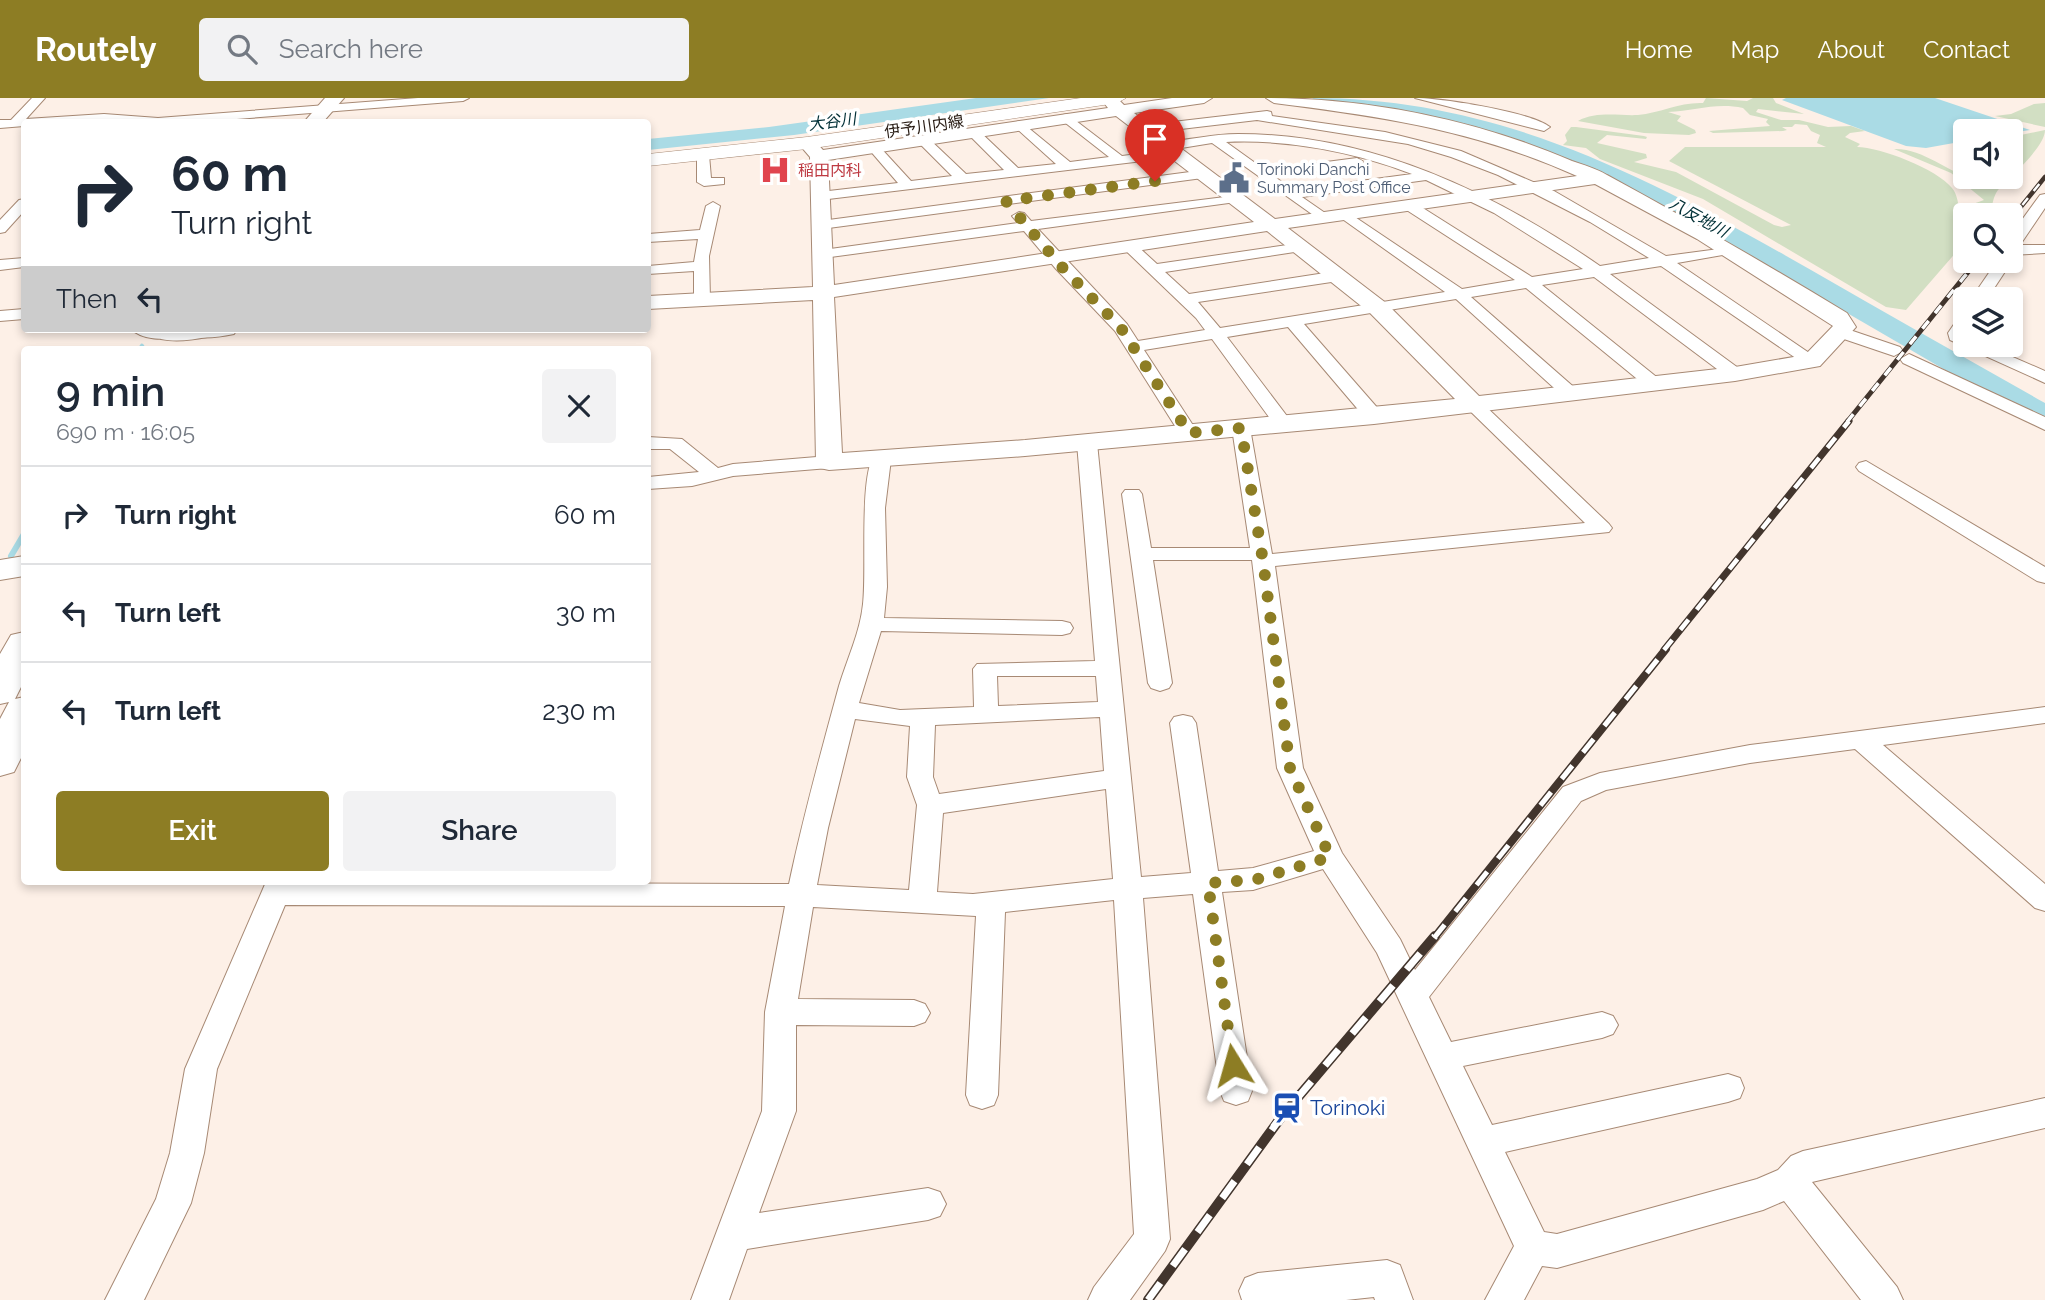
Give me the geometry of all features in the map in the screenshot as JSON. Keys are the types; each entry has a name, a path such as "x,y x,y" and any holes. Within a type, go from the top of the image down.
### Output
{"highway":[{"path":"0,692 21,649"},
{"path":"0,762 21,716"}],"main road":[{"name":"伊予川内線","path":"651,160 813,150 1113,101"}],"street":[{"path":"15,123 39,98"},
{"path":"195,119 463,98"},
{"path":"829,462 820,196 813,150 873,147 1067,118 1113,101 1203,98"},
{"path":"1421,98 1492,112 1544,127"},
{"path":"1465,106 1485,98"},
{"path":"651,483 829,462 1087,443 1374,416 1735,374 1812,361 1845,327 1839,318 1650,202 1600,178 1510,143 1457,127 1409,117 1278,99 1245,138"},
{"path":"1113,101 1378,309 1602,528 1263,557 1141,554"},
{"path":"1492,112 1508,105 1500,102"},
{"path":"1147,129 1265,117 1375,134 1458,155 1535,188 1665,261 1812,361"},
{"path":"1067,118 1120,160"},
{"path":"0,124 21,123"},
{"path":"1020,125 1067,166"},
{"path":"1264,174 1384,160 1457,127"},
{"path":"973,132 1015,173"},
{"path":"820,196 1120,160 1245,138 1384,160 1474,196 1600,272 1735,374"},
{"path":"923,140 963,179"},
{"path":"1217,141 1323,218"},
{"path":"873,147 907,186"},
{"path":"703,155 704,182 719,181"},
{"path":"821,225 1205,174"},
{"path":"984,176 1061,266 1121,328 1189,433"},
{"path":"1291,194 1428,176"},
{"path":"651,303 822,293 1055,256 1600,178"},
{"path":"822,254 1236,198"},
{"path":"2023,228 2045,198"},
{"path":"0,210 21,206"},
{"path":"702,300 701,266 713,206"},
{"path":"1410,206 1530,283 1653,383"},
{"path":"0,229 21,207"},
{"path":"1346,215 1459,294 1570,393"},
{"path":"651,238 706,234"},
{"path":"1128,246 1187,299 1217,334 1284,424"},
{"path":"1154,269 1301,247"},
{"path":"2023,250 2045,249"},
{"path":"1134,347 1728,250"},
{"path":"0,265 21,263"},
{"path":"651,270 701,266"},
{"path":"1187,299 1338,276"},
{"path":"0,316 21,314"},
{"path":"1293,322 1374,416"},
{"path":"1841,332 1902,355 2045,424"},
{"path":"153,333 182,337 204,333"},
{"path":"1999,357 2045,378"},
{"path":"1241,428 1263,557 1290,768 1330,857 1388,947 1413,995 1533,1247"},
{"path":"651,443 675,443 713,474"},
{"path":"1087,443 1128,889 1152,1239 1107,1300"},
{"path":"710,1300 779,1111 781,1012 801,895 814,828 846,709 873,624 876,587 875,508 881,459"},
{"path":"1866,467 2045,576"},
{"path":"1132,494 1160,683"},
{"path":"873,624 1062,628"},
{"path":"986,714 985,670 1108,668"},
{"path":"846,709 900,718 923,718 1111,709"},
{"path":"1413,995 1572,794 1600,782 1750,754 2045,715"},
{"path":"922,902 930,805 920,777 923,718"},
{"path":"1183,723 1236,1091"},
{"path":"1859,738 2045,900"},
{"path":"930,805 1118,778"},
{"path":"124,1300 173,1203 187,1153 201,1069 276,888 801,895 991,903 1254,880 1330,857"},
{"path":"982,1095 991,903"},
{"path":"781,1012 914,1013"},
{"path":"1443,1057 1602,1025"},
{"path":"1483,1142 1728,1088"},
{"path":"1533,1247 1557,1251 1763,1194 1790,1181 1803,1167 2045,1113"},
{"path":"1790,1181 1884,1300"},
{"path":"734,1234 928,1204"},
{"path":"1504,1300 1533,1247"},
{"path":"1261,1300 1258,1291 1387,1278 1394,1300"}],"green space":[{"path":"1706,98 1747,101 1753,98 1773,98 1776,103 1804,114 1758,109 1756,112 1781,120 1799,120 1828,127 1851,126 1865,131 1850,133 1845,137 1860,144 1857,147 1893,155 1921,167 1945,181 1954,190 1958,203 1953,203 1953,256 1906,310 1886,307 1703,199 1600,159 1586,148 1563,145 1567,141 1565,135 1571,127 1647,137 1607,135 1597,143 1646,154 1647,158 1634,162 1676,172 1774,225 1791,225 1669,161 1685,147 1826,147 1817,143 1820,135 1811,131 1807,125 1782,127 1787,130 1783,131 1709,131 1770,126 1766,122 1768,119 1750,115 1743,108 1733,106 1668,112 1681,116 1677,121 1695,130 1696,133 1689,135 1644,133 1578,121 1600,115 1638,115 1686,104 1703,103"},
{"path":"2045,103 2045,127 2023,122 2023,119 1995,116 2011,114 2034,104"},
{"path":"2045,130 2039,145 2023,165 2023,135"},
{"path":"1894,149 1925,156 1953,171 1953,175"},
{"path":"1971,189 1999,189 1993,203 1976,203 1984,200"}],"water":[{"name":"大谷川","path":"976,98 1049,98 794,135 651,150 651,139 769,127"},
{"path":"1935,98 1997,119 1953,119 1953,143 1926,148 1906,146 1782,100"}],"waterway":[{"name":"八反地川","path":"1322,98 1424,113 1482,127 1549,147 1618,175 1683,207 2045,416"},
{"path":"11,556 21,539"}],"railway":[{"path":"2023,204 2045,177"},
{"path":"1847,422 1967,273"},
{"path":"1664,650 1849,421"},
{"path":"1434,938 1666,649"},
{"path":"1148,1300 1282,1116 1435,936"}],"place":[{"name":"稲田内科","path":"775,170"},
{"name":"Torinoki Danchi Summary Post Office","path":"1234,178"},
{"name":"Torinoki","path":"1287,1108"}],"route":[{"path":"1155,181 1006,201 1061,266 1121,328 1189,433 1241,428 1263,561 1290,768 1330,857 1254,880 1208,883 1233,1065"}]}
